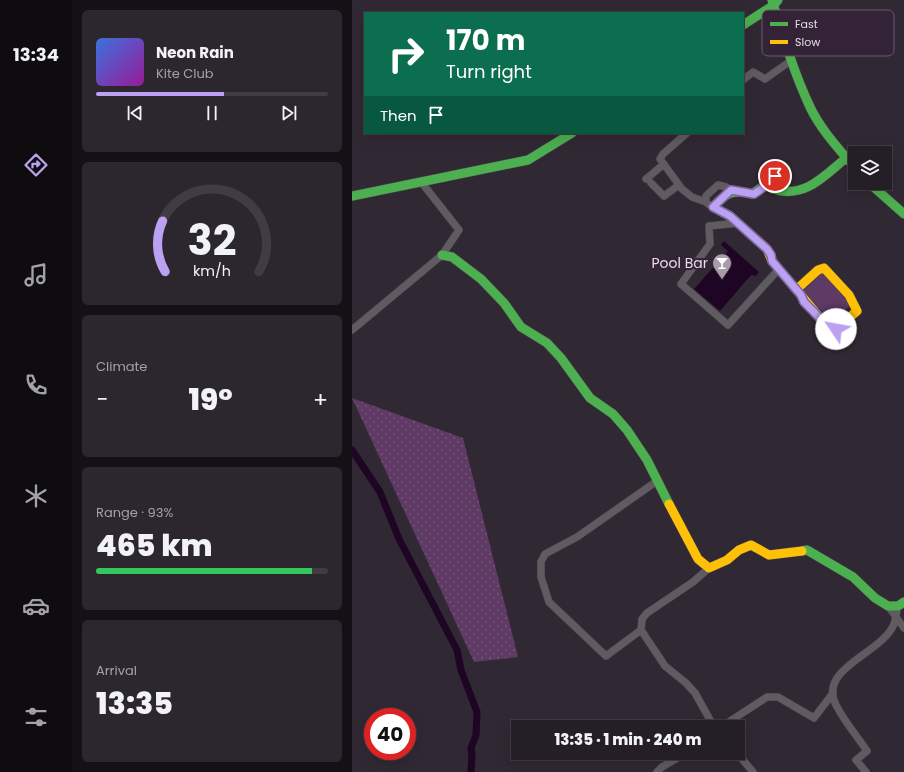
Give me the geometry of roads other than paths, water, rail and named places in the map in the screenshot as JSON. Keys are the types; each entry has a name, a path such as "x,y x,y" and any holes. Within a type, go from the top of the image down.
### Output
{"street":[{"path":"764,10 775,2"},
{"path":"744,24 762,11"},
{"path":"710,205 731,190 752,194 767,185 771,189 787,193 808,189 846,158 828,136 810,107 791,56"},
{"path":"744,79 753,72 765,79 792,60"},
{"path":"352,196 422,183 528,160 570,134"},
{"path":"686,134 660,157 679,185 692,197 730,216 769,251 772,261 814,312 833,329 836,329 858,308 824,268 818,270 797,290"},
{"path":"664,164 648,181 664,196 679,185"},
{"path":"352,330 442,255 459,230 422,183"},
{"path":"876,190 904,214"},
{"path":"738,223 709,226 710,244 681,284 728,325 779,269"},
{"path":"442,255 452,257 475,274 504,303 521,327 547,343 561,358 587,395 613,414 627,430 647,460 698,559 709,568"},
{"path":"641,630 606,656 550,602 541,577 541,562 545,554 577,536 657,481"},
{"path":"710,720 695,693 666,666 641,630 642,619 647,613 693,582 709,568 727,560 739,550 751,545 769,555 807,550 854,577 875,598 888,606 895,618 904,628"},
{"path":"888,606 901,604"},
{"path":"866,772 856,760 867,751 836,704 833,693 833,682 842,671 878,644 894,625 895,618 901,604"},
{"path":"731,720 767,696 778,697 814,718 833,693"},
{"path":"657,772 662,767 674,760"},
{"path":"744,760 753,772"}],"waterway":[{"path":"352,450 380,492 399,539 457,650 461,670 477,712 476,735 471,748 471,772"}],"place":[{"name":"Pool Bar","path":"722,280"}]}
